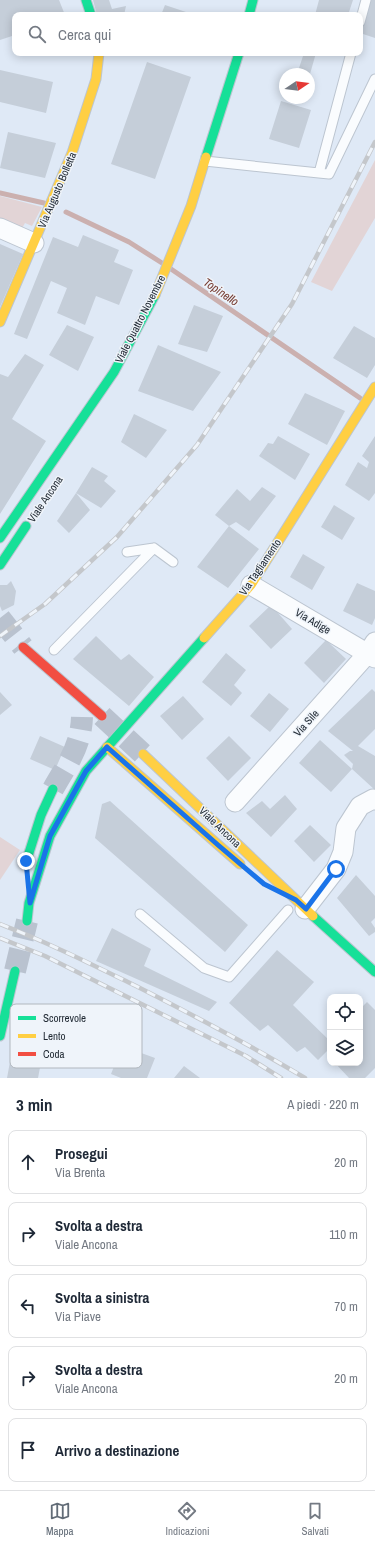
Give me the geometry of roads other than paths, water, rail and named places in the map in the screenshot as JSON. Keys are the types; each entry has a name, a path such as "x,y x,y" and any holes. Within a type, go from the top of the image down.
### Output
{"main road":[{"path":"86,0 90,12"},
{"path":"250,12 253,0"},
{"name":"Via Augusto Bolletta","path":"0,322 73,156 95,82 100,56"},
{"name":"Viale Quattro Novembre","path":"0,538 78,427 114,372 154,298 190,206 238,56"},
{"name":"Via Tagliamento","path":"30,903 50,836 86,771 251,585 372,398"},
{"path":"72,449 78,427"},
{"name":"Viale Ancona","path":"0,565 30,521"},
{"path":"23,646 102,716"},
{"path":"68,686 80,711"},
{"name":"Viale Ancona","path":"107,747 247,870"},
{"name":"Viale Ancona","path":"143,754 296,906 375,972"},
{"path":"27,921 30,903 26,861 41,816 53,789"},
{"name":"Viale Ancona","path":"264,884 296,906"},
{"path":"0,1036 15,971"}],"street":[{"path":"0,228 34,243"},
{"name":"Via Adige","path":"251,585 373,651"},
{"name":"Via Sile","path":"235,802 373,651"},
{"path":"296,906 336,869 343,852 346,828 360,806 373,799 375,800"}],"lane":[{"path":"363,12 366,0"},
{"path":"319,173 350,56"},
{"path":"205,161 329,174 375,79"},
{"path":"127,552 154,548 173,562"},
{"path":"54,650 154,548"},
{"path":"140,914 204,968 229,977 296,906"}],"waterway":[{"name":"Topinello","path":"0,193 44,203"},
{"name":"Topinello","path":"66,212 129,242 162,263"},
{"name":"Topinello","path":"171,269 360,398"}],"tunnel":[{"path":"0,618 23,647"},
{"path":"102,716 143,754"},
{"path":"53,789 76,746 81,728 82,717"},
{"path":"15,971 27,921"}],"railway":[{"path":"0,636 45,604 117,537 197,445 292,304 375,142"},
{"path":"0,924 86,961 136,986 221,1030 305,1078"},
{"path":"0,938 45,956 141,1004"},
{"path":"142,1004 246,1056 281,1078"}]}
